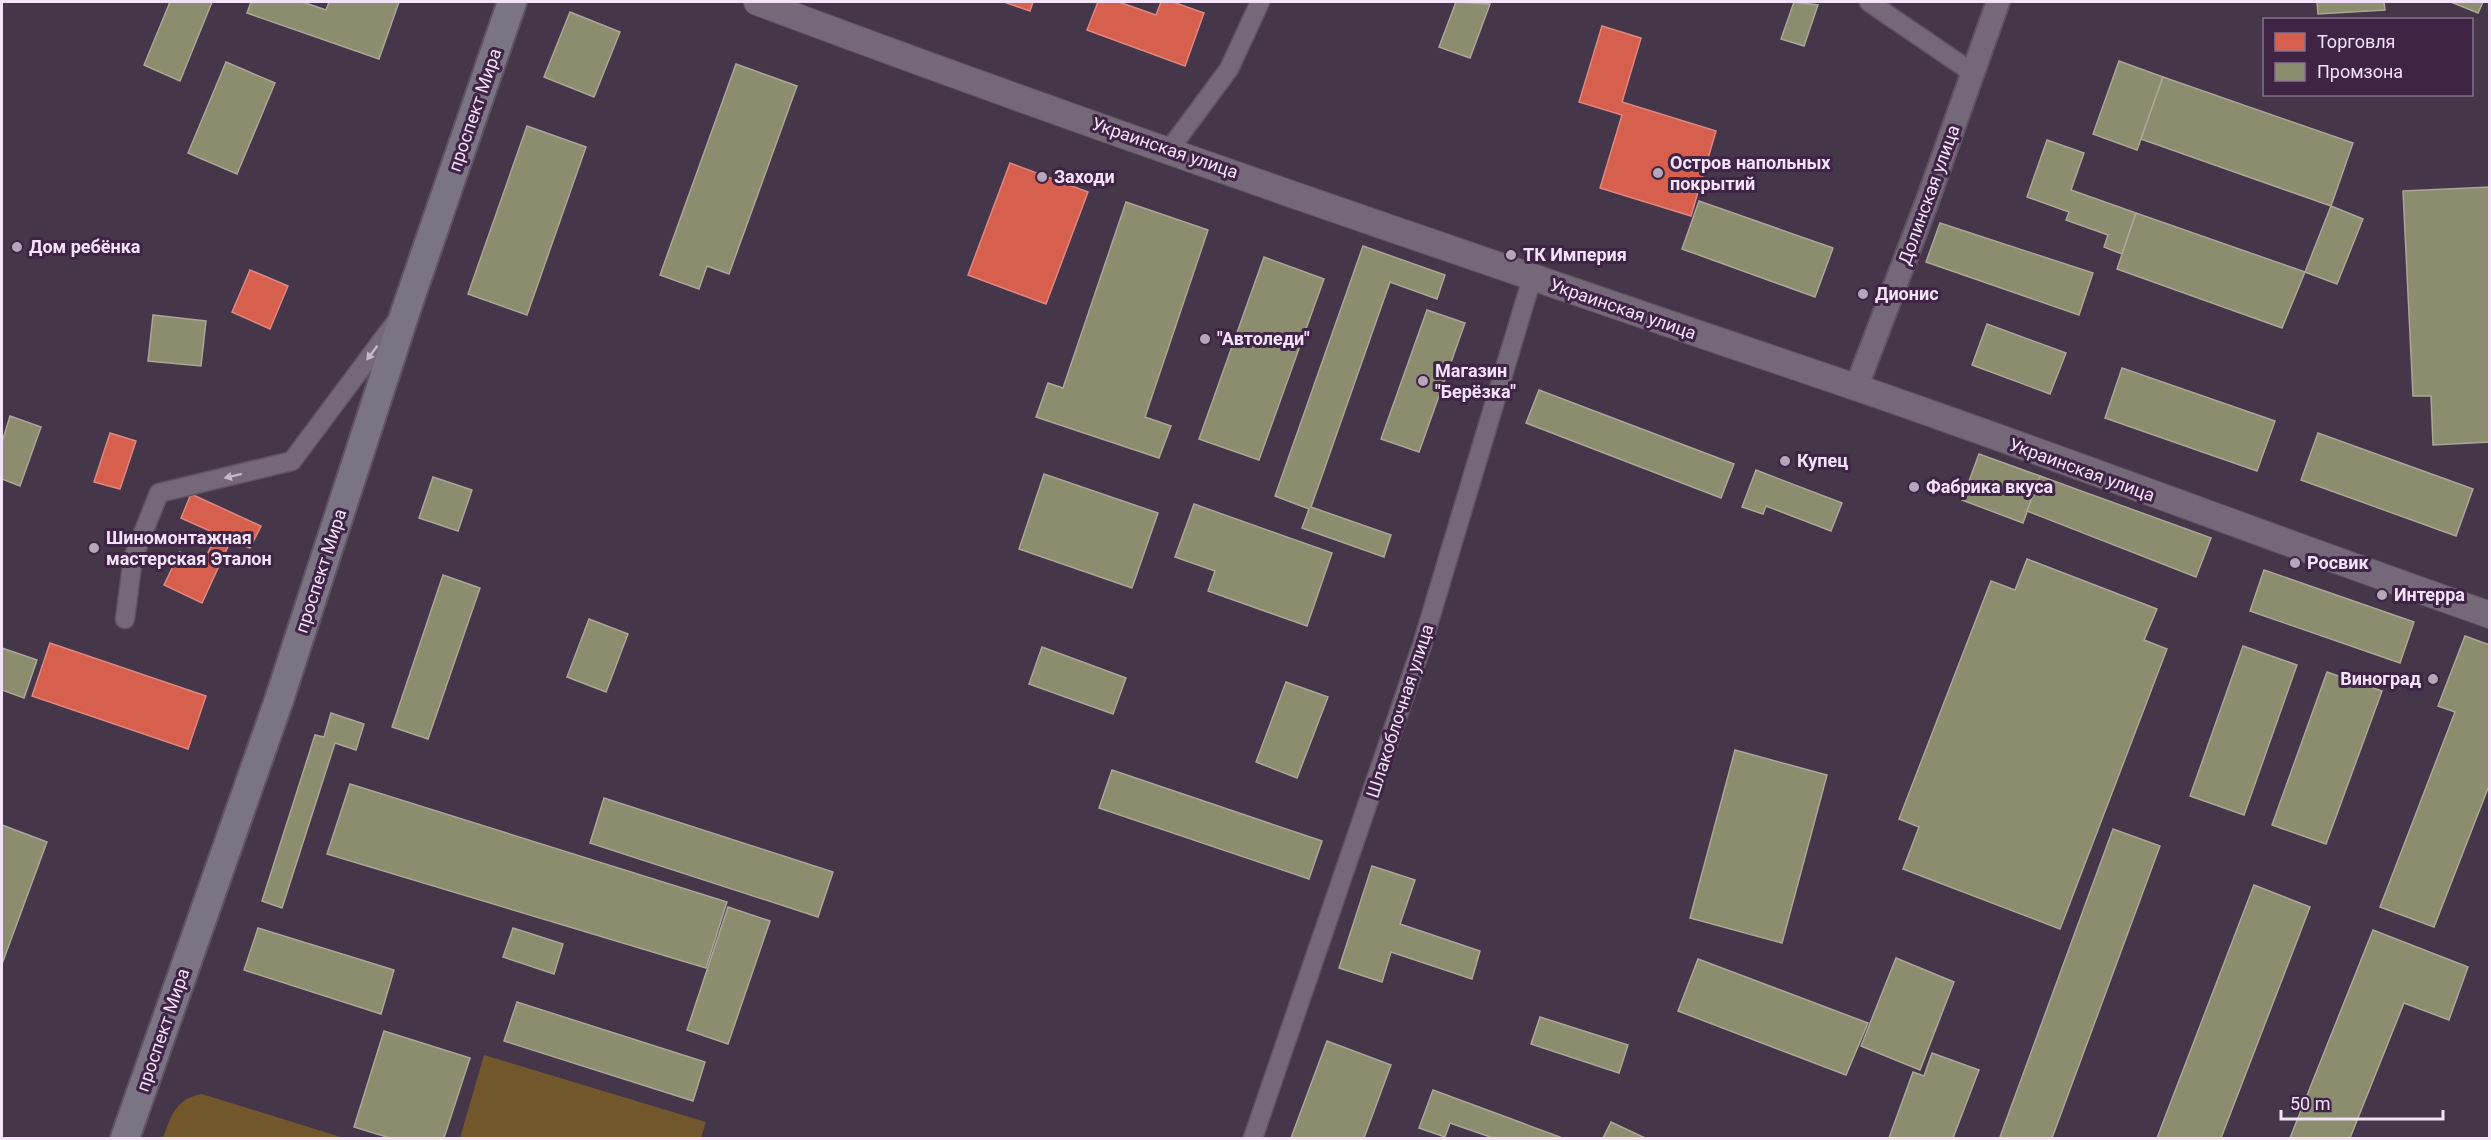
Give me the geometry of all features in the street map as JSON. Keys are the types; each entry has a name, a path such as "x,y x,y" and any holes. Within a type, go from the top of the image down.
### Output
{"main road":[{"name":"проспект Мира","path":"125,1138 279,700 407,307 512,2"},
{"name":"Украинская улица","path":"757,2 919,62 1532,278 1856,388 2490,615"}],"street":[{"path":"1169,150 1229,69 1260,2"},
{"path":"1869,2 1974,73"},
{"name":"Долинская улица","path":"1856,388 1974,73 1998,2"},
{"name":"Шлакоблочная улица","path":"1253,1138 1422,645 1532,278"},
{"path":"125,619 133,558 159,493 292,461 407,307"}],"shaded area":[{"path":"484,1055 706,1122 701,1138 460,1138"},
{"path":"202,1094 344,1138 163,1138 172,1115 180,1104 186,1099"}],"building: Торговля":[{"path":"1004,2 1033,2 1030,11"},
{"path":"1098,2 1119,2 1156,15 1161,2 1173,2 1204,13 1185,66 1087,30"},
{"path":"1602,26 1641,38 1622,102 1716,131 1691,216 1600,188 1622,115 1579,102"},
{"path":"1010,163 1088,192 1046,304 968,275"},
{"path":"250,270 288,286 270,329 232,312"},
{"path":"110,433 136,441 120,489 94,482"},
{"path":"191,494 261,526 250,548 231,540 202,603 164,585 180,552 203,563 217,534 181,518"},
{"path":"50,643 206,696 188,749 32,696"}],"building: Промзона":[{"path":"170,2 212,2 180,81 144,65"},
{"path":"251,2 303,2 326,10 329,2 399,2 379,59 247,13"},
{"path":"1456,2 1490,4 1470,58 1439,47"},
{"path":"1794,2 1818,5 1804,46 1781,39"},
{"path":"2317,2 2384,2 2385,10 2318,14"},
{"path":"2451,2 2483,2 2478,13"},
{"path":"570,12 620,32 594,97 544,77"},
{"path":"2119,61 2163,77 2137,150 2093,134"},
{"path":"226,62 275,83 237,174 188,153"},
{"path":"736,64 797,86 729,274 707,266 699,289 660,275"},
{"path":"2163,77 2353,143 2331,206 2141,139"},
{"path":"527,126 586,147 527,315 468,294"},
{"path":"2047,140 2084,153 2071,190 2136,213 2122,254 2104,247 2108,235 2066,220 2069,212 2027,197"},
{"path":"2490,187 2490,442 2433,445 2431,396 2413,396 2403,191"},
{"path":"1699,201 1833,248 1815,297 1682,249"},
{"path":"1126,202 1208,230 1145,417 1171,426 1159,458 1036,417 1048,383 1063,388"},
{"path":"2331,206 2363,219 2337,284 2305,272"},
{"path":"2136,213 2305,272 2282,328 2117,269"},
{"path":"1940,223 2093,273 2079,315 1926,262"},
{"path":"1363,246 1445,275 1437,299 1390,282 1311,507 1391,535 1384,557 1302,528 1309,509 1275,496"},
{"path":"1264,257 1324,279 1259,460 1199,439"},
{"name":"Магазин \"Берёзка\"","path":"1427,310 1465,323 1419,452 1381,439"},
{"path":"153,315 206,321 201,366 148,361"},
{"path":"1987,324 2066,353 2050,394 1972,365"},
{"path":"2122,368 2275,421 2257,471 2105,418"},
{"path":"1539,390 1734,464 1721,498 1526,423"},
{"path":"10,416 41,427 20,486 2,479 2,442"},
{"path":"2318,433 2473,489 2456,536 2301,480"},
{"path":"1979,454 2040,476 2023,523 1962,500"},
{"path":"1756,470 1842,503 1831,531 1766,506 1763,514 1742,507"},
{"path":"1044,474 1158,513 1132,588 1019,549"},
{"path":"2040,476 2211,538 2196,577 2027,511"},
{"path":"433,477 472,490 458,531 419,518"},
{"path":"1194,504 1332,553 1307,626 1208,591 1215,571 1175,557"},
{"path":"2027,559 2157,609 2144,640 2167,649 2060,929 1903,869 1919,827 1899,819 1991,581 2015,590"},
{"path":"2264,570 2414,622 2400,663 2250,611"},
{"path":"443,575 480,588 428,739 392,727"},
{"path":"589,619 628,634 606,692 567,677"},
{"path":"2465,636 2490,645 2490,783 2434,927 2380,907 2455,712 2438,706"},
{"path":"2243,646 2297,665 2244,815 2190,796"},
{"path":"1042,647 1126,678 1113,714 1029,684"},
{"path":"2,648 37,660 24,698 2,690"},
{"path":"2327,672 2382,691 2326,844 2272,825"},
{"path":"1286,682 1328,697 1297,778 1256,762"},
{"path":"331,713 364,724 356,750 335,743 282,908 262,901 315,735 324,737"},
{"path":"1735,750 1827,775 1782,943 1690,918"},
{"path":"1112,770 1322,841 1309,879 1099,808"},
{"path":"350,784 727,902 706,968 327,854"},
{"path":"604,798 833,872 818,917 590,843"},
{"path":"2,825 47,842 2,964"},
{"path":"2113,829 2160,846 2052,1138 2000,1137"},
{"path":"1372,866 1415,880 1400,924 1480,951 1472,979 1391,952 1382,982 1339,968"},
{"path":"2254,885 2310,907 2221,1138 2157,1138"},
{"path":"728,907 770,921 728,1044 687,1030"},
{"path":"258,928 394,970 381,1014 244,970"},
{"path":"513,928 563,944 554,974 503,957"},
{"path":"2373,930 2468,967 2449,1020 2404,1003 2350,1138 2290,1138"},
{"path":"1896,958 1954,982 1920,1070 1861,1046"},
{"path":"1698,959 1868,1023 1846,1075 1678,1011"},
{"path":"517,1002 705,1062 693,1101 504,1041"},
{"path":"1540,1017 1628,1045 1619,1073 1531,1044"},
{"path":"384,1031 470,1058 444,1138 390,1138 354,1127"},
{"path":"1327,1041 1391,1065 1364,1138 1291,1138"},
{"path":"1932,1053 1979,1070 1953,1138 1889,1138 1913,1072 1924,1076"},
{"path":"1433,1090 1560,1137 1493,1138 1450,1123 1445,1137 1419,1128"},
{"path":"1611,1122 1645,1138 1603,1138"}],"place":[{"name":"Остров напольных покрытий","path":"1658,173"},
{"name":"Заходи","path":"1042,177"},
{"name":"Дом ребёнка","path":"17,247"},
{"name":"ТК Империя","path":"1511,255"},
{"name":"Дионис","path":"1863,294"},
{"name":"\"Автоледи\"","path":"1205,339"},
{"name":"Магазин \"Берёзка\"","path":"1423,381"},
{"name":"Купец","path":"1785,461"},
{"name":"Фабрика вкуса","path":"1914,487"},
{"name":"Шиномонтажная мастерская Эталон","path":"94,548"},
{"name":"Росвик","path":"2295,563"},
{"name":"Интерра","path":"2382,595"},
{"name":"Виноград","path":"2433,679"}]}
